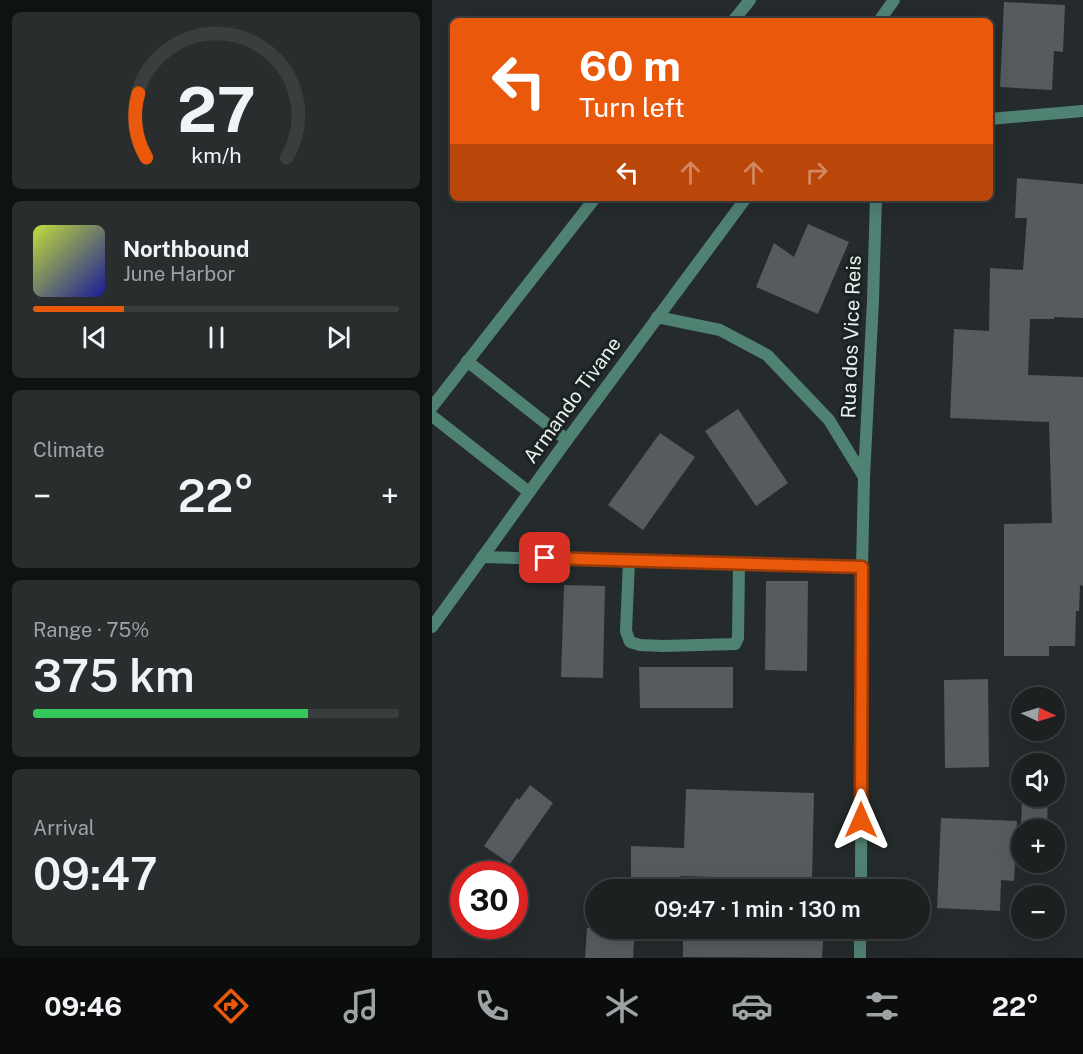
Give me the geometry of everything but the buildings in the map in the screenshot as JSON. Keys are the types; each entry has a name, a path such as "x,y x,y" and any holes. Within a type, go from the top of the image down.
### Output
{"street":[{"path":"735,18 750,0"},
{"path":"881,18 894,0"},
{"path":"993,119 1083,111"},
{"path":"432,407 593,201"},
{"name":"Armando Tivane","path":"432,627 744,201"},
{"name":"Rua dos Vice Reis","path":"861,879 862,567 876,201"},
{"path":"657,317 720,330 767,355 829,420 864,477"},
{"path":"467,361 567,440"},
{"path":"432,416 529,492"},
{"path":"482,557 862,567"},
{"path":"628,561 626,631 630,642 663,646 735,644 738,638 739,564"},
{"path":"860,939 860,958"}],"route":[{"path":"545,558 862,567 861,820"}]}
